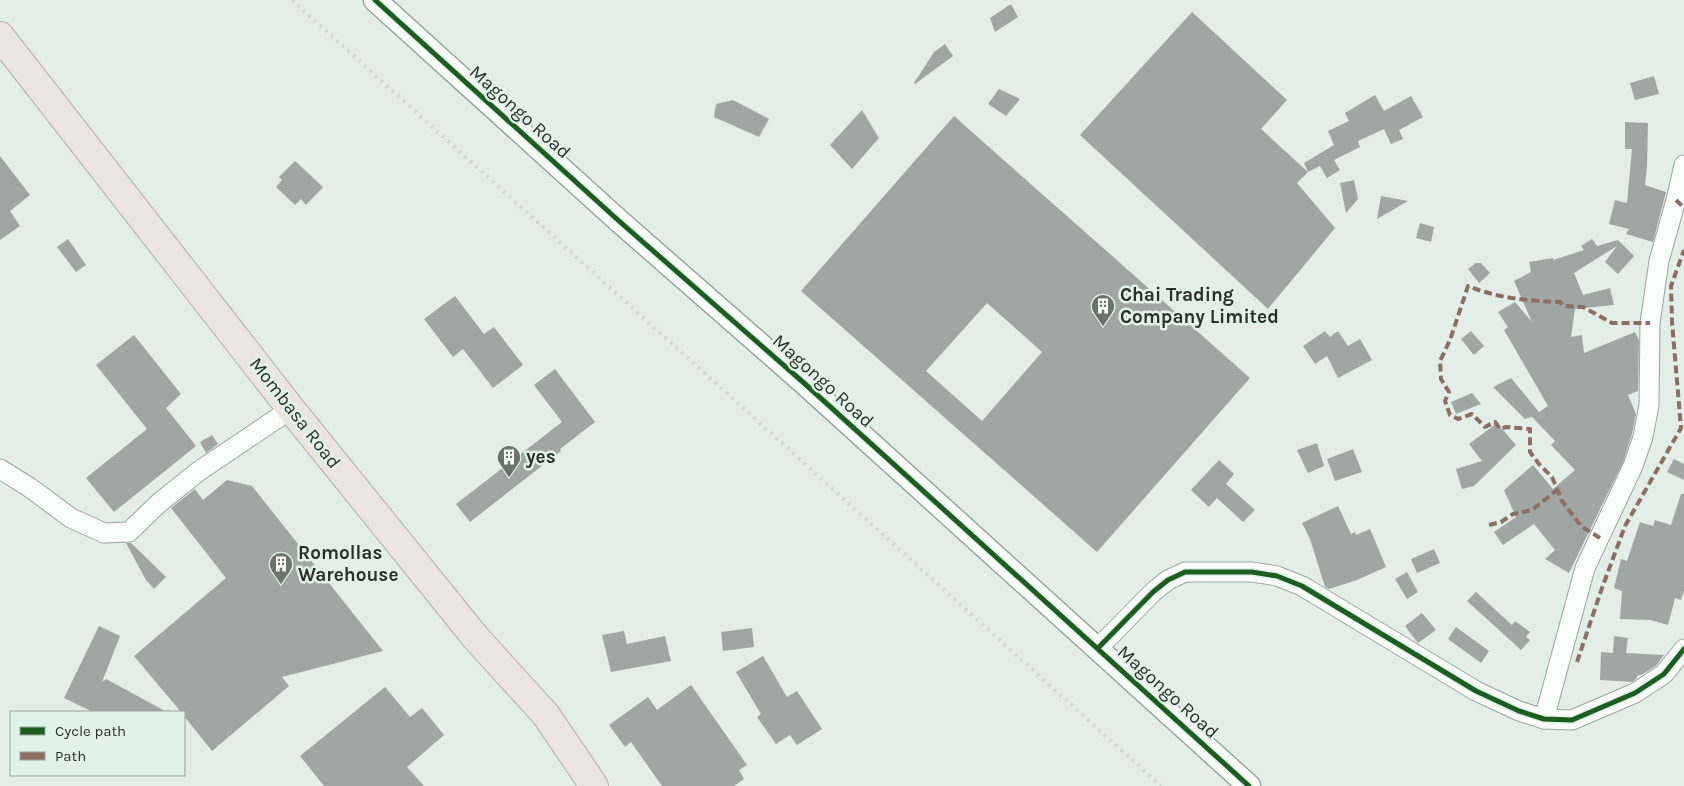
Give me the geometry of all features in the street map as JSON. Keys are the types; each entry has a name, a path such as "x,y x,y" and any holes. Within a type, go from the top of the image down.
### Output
{"highway":[{"name":"Mombasa Road","path":"0,36 291,409 476,638 546,715 594,786"}],"street":[{"name":"Magongo Road","path":"375,0 619,221 1098,648 1249,786"},
{"path":"1544,719 1584,568 1633,466 1643,436 1649,405 1650,323 1658,270 1684,165"},
{"path":"0,469 29,487 71,518 104,533 129,532 159,503 199,471 291,409"},
{"path":"1098,648 1153,592 1168,580 1185,572 1252,572 1277,576 1302,586 1476,692 1519,711 1544,719 1572,720 1635,693 1664,674 1684,649"}],"building":[{"path":"1011,4 1018,17 995,32 990,18"},
{"path":"1192,12 1287,100 1261,129 1308,172 1297,183 1335,228 1268,309 1080,135"},
{"path":"945,44 953,56 915,84 934,52"},
{"path":"1654,76 1659,94 1635,100 1630,83"},
{"path":"999,89 1020,99 1006,116 988,104"},
{"path":"1375,95 1384,111 1411,96 1423,117 1399,130 1403,139 1391,144 1384,129 1358,141 1360,147 1334,160 1340,170 1327,178 1320,166 1308,172 1304,163 1334,145 1328,131 1349,121 1345,113"},
{"path":"733,100 769,119 759,137 714,117 716,104"},
{"path":"862,110 879,138 852,169 830,145"},
{"name":"Chai Trading Company Limited","path":"954,116 1250,378 1097,552 801,291","holes":["987,303 1042,352 982,421 926,371"]},
{"path":"1625,122 1648,123 1645,185 1666,192 1653,242 1626,234 1629,229 1609,224 1615,200 1627,203 1632,149 1625,149"},
{"path":"0,156 30,195 10,211 20,226 0,240"},
{"path":"295,161 323,187 306,205 301,199 295,205 276,187 282,180 279,177"},
{"path":"1354,180 1358,199 1346,213 1340,183"},
{"path":"1381,196 1408,201 1377,219"},
{"path":"1420,223 1434,227 1431,242 1416,238"},
{"path":"68,239 86,265 76,272 57,247"},
{"path":"1592,239 1597,246 1618,240 1634,256 1618,274 1605,262 1617,246 1574,273 1583,295 1610,288 1614,305 1575,309 1571,337 1582,335 1584,353 1635,332 1639,340 1638,391 1628,395 1636,414 1623,462 1569,573 1545,559 1555,550 1534,524 1503,545 1494,532 1516,517 1504,490 1533,465 1553,489 1575,470 1551,445 1555,441 1532,417 1525,419 1493,387 1511,378 1539,412 1548,406 1504,330 1508,327 1498,312 1515,302 1532,322 1514,281 1531,272 1529,262 1553,258 1553,260 1584,250 1581,246"},
{"path":"1476,263 1481,263 1490,273 1479,283 1468,269"},
{"path":"455,296 484,334 494,327 523,365 493,388 463,349 453,357 424,319"},
{"path":"1325,331 1330,337 1338,331 1348,346 1360,339 1372,360 1338,378 1327,356 1315,364 1303,346"},
{"path":"1471,331 1484,346 1474,355 1461,339"},
{"path":"134,335 181,394 166,408 196,446 114,512 86,478 147,429 96,365"},
{"path":"555,369 595,422 470,522 456,504 562,422 534,385"},
{"path":"1472,393 1481,404 1456,414 1451,402"},
{"path":"1497,423 1516,445 1474,486 1462,489 1456,469 1482,461 1469,444"},
{"path":"212,435 218,444 206,453 200,442"},
{"path":"1317,443 1324,466 1308,473 1297,450"},
{"path":"1353,449 1362,472 1335,481 1327,459"},
{"path":"1674,459 1684,464 1684,480 1667,472"},
{"path":"1219,460 1234,474 1226,484 1255,510 1243,522 1217,498 1209,507 1191,490"},
{"path":"227,480 252,486 383,651 282,677 289,686 212,751 185,717 185,711 180,711 134,656 226,578 171,508 195,489 203,500"},
{"path":"1681,494 1684,494 1684,591 1681,600 1675,598 1668,625 1650,620 1620,619 1622,591 1614,588 1621,559 1627,561 1640,522 1653,526 1655,520 1671,525"},
{"path":"1338,506 1351,534 1355,532 1356,535 1370,529 1386,567 1357,580 1329,589 1325,587 1310,539 1302,523"},
{"path":"126,543 131,543 166,577 154,589 146,580"},
{"path":"1434,549 1440,563 1417,573 1411,559"},
{"path":"1407,572 1418,592 1407,599 1395,579"},
{"path":"1476,592 1512,625 1515,621 1530,632 1526,637 1530,640 1521,650 1467,601"},
{"path":"1422,613 1436,630 1418,643 1405,626"},
{"path":"99,626 120,636 102,682 106,679 165,711 91,711 64,698"},
{"path":"1456,627 1489,651 1481,663 1448,639"},
{"path":"752,628 754,647 723,651 721,632"},
{"path":"624,631 627,644 665,636 671,661 611,672 602,635"},
{"path":"1614,636 1628,638 1626,653 1664,655 1656,666 1637,676 1632,682 1600,680 1601,652 1613,653"},
{"path":"763,656 787,697 797,691 822,729 797,745 790,735 776,744 757,717 761,714 736,672"},
{"path":"691,685 747,765 739,770 744,779 734,786 662,786 631,742 625,747 609,725 648,697 657,710"},
{"path":"385,687 410,717 422,708 444,735 407,767 424,786 324,786 300,756"}],"railway":[{"path":"292,0 1161,786"}],"marked path":[{"path":"1676,200 1684,208"},
{"path":"1577,662 1625,526 1681,428 1672,322 1671,286 1684,250"},
{"path":"1600,538 1581,526 1562,501 1552,477 1530,452 1530,429 1506,427 1500,429 1495,422 1485,427 1472,414 1458,419 1450,415 1445,401 1449,392 1441,379 1440,361 1450,340 1468,286 1501,296 1524,300 1560,302 1564,306 1583,307 1612,323 1650,323"},
{"path":"1489,525 1501,522 1513,514 1532,510 1557,490"}],"cycle path":[{"path":"375,0 619,221 804,383 1249,786"},
{"path":"1098,648 1153,592 1168,580 1185,572 1252,572 1277,576 1302,586 1476,691 1519,711 1544,719 1572,720 1635,693 1664,674 1684,649"}],"place":[{"name":"Chai Trading Company Limited","path":"1103,327"},
{"name":"yes","path":"509,478"},
{"name":"Romollas Warehouse","path":"281,585"}]}
